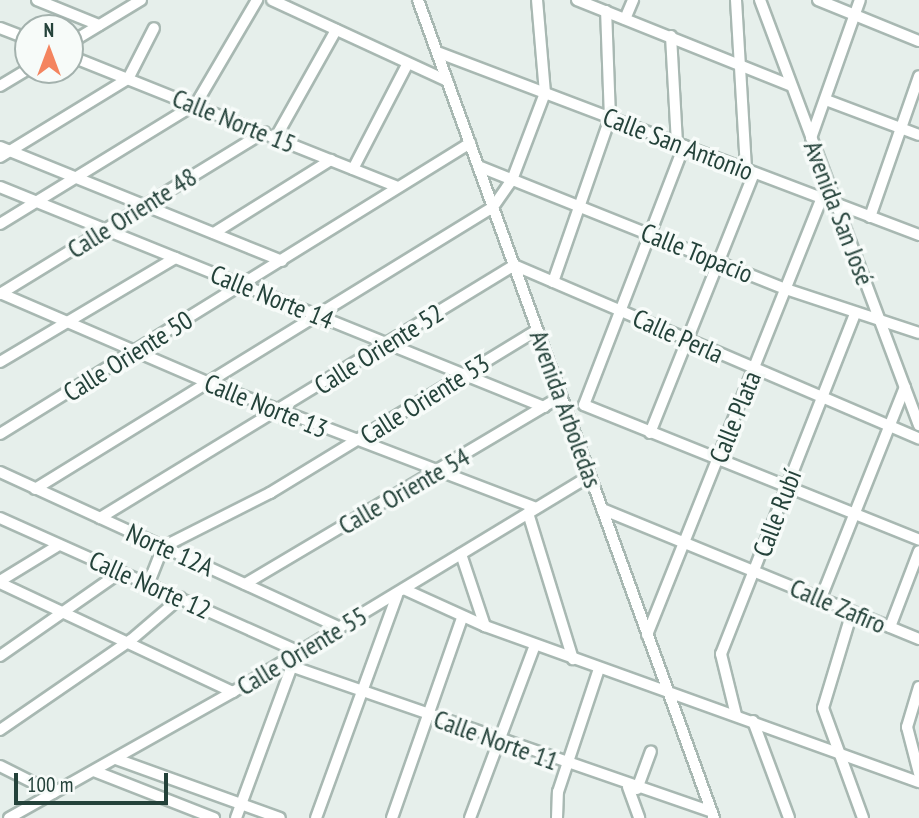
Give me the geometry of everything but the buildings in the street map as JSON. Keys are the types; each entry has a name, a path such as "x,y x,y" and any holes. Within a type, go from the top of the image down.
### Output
{"street":[{"path":"37,0 99,25"},
{"path":"84,34 141,0"},
{"path":"0,224 196,104 257,0"},
{"path":"272,0 447,81"},
{"name":"Avenida Arboledas","path":"418,0 713,815"},
{"path":"35,489 209,383 313,314 493,207 512,180 545,93 537,0"},
{"path":"577,0 790,85"},
{"path":"625,19 633,0"},
{"path":"650,433 750,171 736,0"},
{"name":"Avenida San José","path":"760,0 919,425"},
{"path":"818,0 919,41"},
{"path":"811,138 860,0"},
{"path":"552,282 610,118 606,11"},
{"path":"3,152 128,79 154,28"},
{"path":"275,137 336,30"},
{"path":"584,405 650,234 681,144 671,36"},
{"name":"Calle San Antonio","path":"437,52 919,235"},
{"name":"Calle Norte 15","path":"84,62 196,104 397,187"},
{"path":"352,169 408,63"},
{"path":"870,217 919,76"},
{"path":"826,100 919,135"},
{"name":"Calle Oriente 48","path":"0,294 264,132"},
{"name":"Calle Oriente 50","path":"0,434 470,143"},
{"path":"3,152 75,177 282,261"},
{"path":"214,233 331,160"},
{"name":"Calle Topacio","path":"478,166 786,289 919,333"},
{"name":"Calle Norte 14","path":"0,187 544,407"},
{"name":"Calle Plata","path":"648,635 822,198"},
{"path":"0,362 175,258"},
{"name":"Calle Perla","path":"514,265 919,439"},
{"name":"Calle Oriente 52","path":"100,518 280,411 514,265"},
{"name":"Calle Norte 13","path":"0,294 134,353 532,511"},
{"name":"Calle Rubí","path":"736,715 721,654 855,313"},
{"name":"Calle Oriente 53","path":"163,547 270,493 537,330"},
{"path":"821,598 905,387"},
{"name":"Calle Oriente 54","path":"245,584 436,473 561,396"},
{"path":"567,411 584,405 919,540"},
{"name":"Norte 12A","path":"0,472 340,628"},
{"name":"Calle Oriente 55","path":"9,818 287,664 300,652 590,477"},
{"name":"Calle Zafiro","path":"602,509 919,639"},
{"path":"532,511 573,659"},
{"name":"Calle Norte 12","path":"0,518 300,652"},
{"path":"0,582 59,545"},
{"path":"148,585 163,547"},
{"path":"890,627 919,551"},
{"path":"461,554 485,626"},
{"path":"0,656 119,573"},
{"path":"0,582 131,640 233,692"},
{"path":"316,818 360,691 401,593 599,669 668,690 919,782"},
{"path":"0,730 131,640 180,598"},
{"path":"852,612 822,696 863,818"},
{"path":"392,818 462,618"},
{"path":"470,818 535,645"},
{"path":"236,818 287,664"},
{"name":"Calle Norte 11","path":"287,664 713,815"},
{"path":"557,818 567,765 599,669"},
{"path":"919,687 907,727 919,773"},
{"path":"753,722 789,818"},
{"path":"639,818 632,788 651,751"},
{"path":"116,759 280,818"},
{"path":"0,766 54,793"},
{"path":"94,771 215,818"}]}
